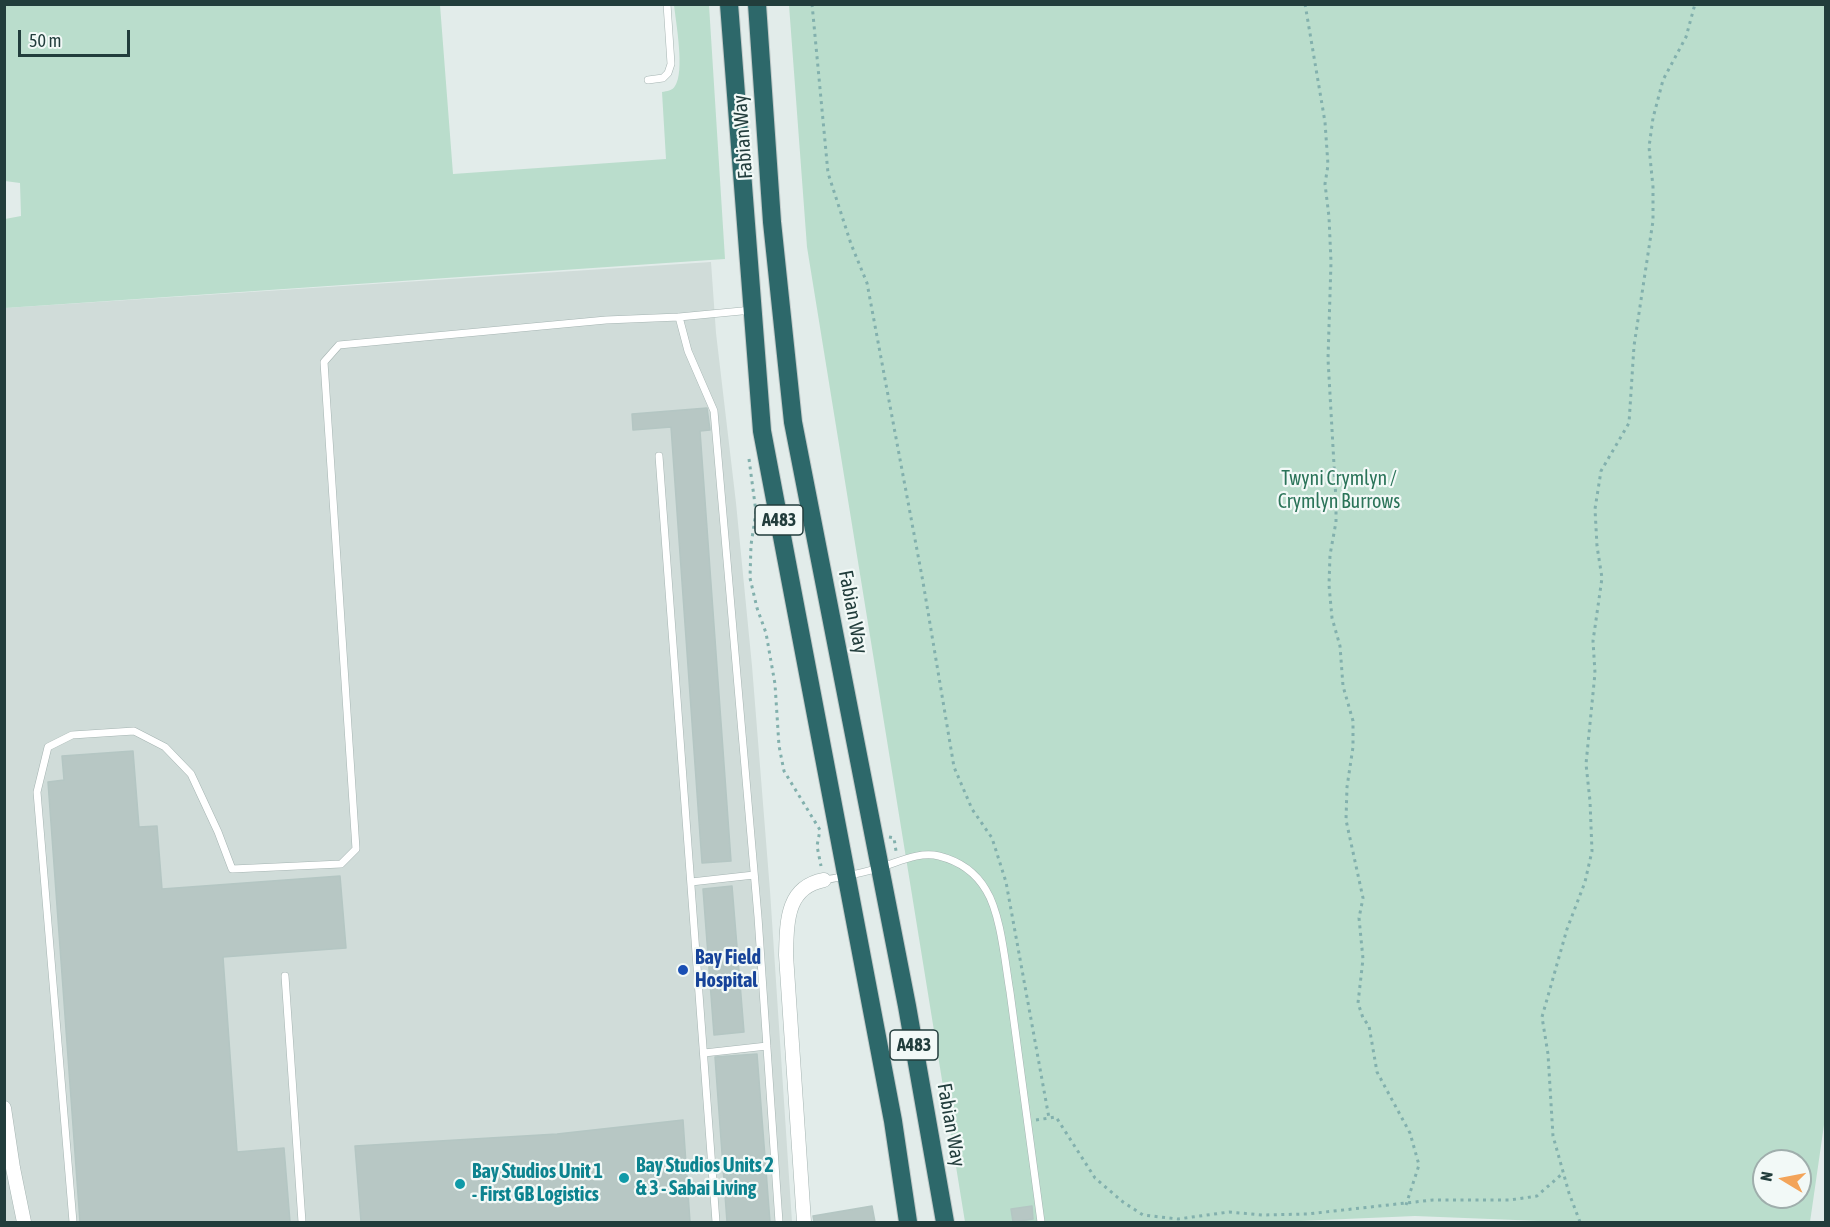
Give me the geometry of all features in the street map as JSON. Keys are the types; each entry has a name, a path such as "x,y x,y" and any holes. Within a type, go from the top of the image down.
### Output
{"highway":[{"name":"Fabian Way","path":"729,4 762,431 893,1121 908,1222"},
{"name":"Fabian Way","path":"757,4 772,222 793,423 907,1005 945,1222"}],"street":[{"path":"804,1222 786,934 790,909 796,894 815,881 824,880"},
{"path":"4,1108 12,1168 24,1222"}],"lane":[{"path":"648,80 663,78 668,73 671,64 667,4"},
{"path":"73,1222 38,792 48,747 72,735 134,731 165,747 191,774 218,832 232,869 341,864 356,849 324,362 339,345 606,320 679,317 752,310"},
{"path":"679,317 688,351 714,411 754,875 779,1222"},
{"path":"659,456 716,1222"},
{"path":"824,880 880,868 897,860 938,856 960,864 976,877 987,891 995,912 1005,959 1041,1222"},
{"path":"691,882 754,875"},
{"path":"285,976 302,1222"},
{"path":"704,1053 767,1046"}],"path":[{"path":"812,4 828,173 851,244 867,283 923,582 954,767 972,809 992,838 1006,882 1049,1118"},
{"path":"1305,4 1325,122 1328,165 1325,184 1329,217 1330,262 1328,359 1336,500 1336,522 1330,555 1329,585 1332,618 1340,646 1343,686 1353,721 1353,747 1347,787 1346,820 1363,898 1359,918 1363,959 1358,1003 1370,1026 1377,1072 1410,1133 1419,1165 1406,1205"},
{"path":"1580,1222 1553,1136 1548,1054 1542,1017 1567,929 1585,882 1592,851 1586,764 1596,673 1593,641 1602,578 1595,509 1601,471 1629,423 1634,346 1653,221 1653,187 1649,147 1653,118 1663,80 1686,37 1695,4"},
{"path":"885,833 894,838 897,860"},
{"path":"1028,1121 1056,1117 1095,1178 1123,1202 1143,1215 1178,1219 1229,1212 1262,1215 1307,1214 1376,1205 1406,1205 1433,1200 1510,1200 1537,1196 1563,1173"}],"shaded area":[{"path":"711,262 716,333 752,666 770,891 792,1222 5,1222 5,308"}],"green space":[{"path":"5,4 440,5 453,174 666,159 662,92 674,88 679,70 674,5 709,5 725,259 5,308 5,219 21,216 20,183 5,181"},
{"name":"Twyni Crymlyn / Crymlyn Burrows","path":"789,5 1825,5 1826,1111 1812,1208 1812,1149 1752,1149 1752,1209 1812,1209 1810,1222 1565,1222 1415,1216 1276,1222 965,1222 807,247"}],"building":[{"path":"707,408 710,430 700,431 731,861 702,863 671,427 633,430 632,414"},
{"path":"133,751 139,827 157,826 162,889 340,876 346,948 223,957 237,1152 284,1148 290,1222 80,1222 48,782 64,780 62,756"},
{"path":"732,886 744,1032 714,1035 703,889"},
{"path":"757,1054 770,1222 727,1222 715,1057"},
{"path":"683,1120 690,1222 361,1222 355,1146 557,1134"},
{"path":"872,1206 875,1222 814,1222 813,1216"},
{"path":"1032,1206 1033,1219 1013,1222 1011,1209"}],"place":[{"name":"Bay Field Hospital","path":"683,970"},
{"name":"Bay Studios Units 2 & 3 - Sabai Living","path":"624,1178"},
{"name":"Bay Studios Unit 1 - First GB Logistics","path":"460,1184"}]}
